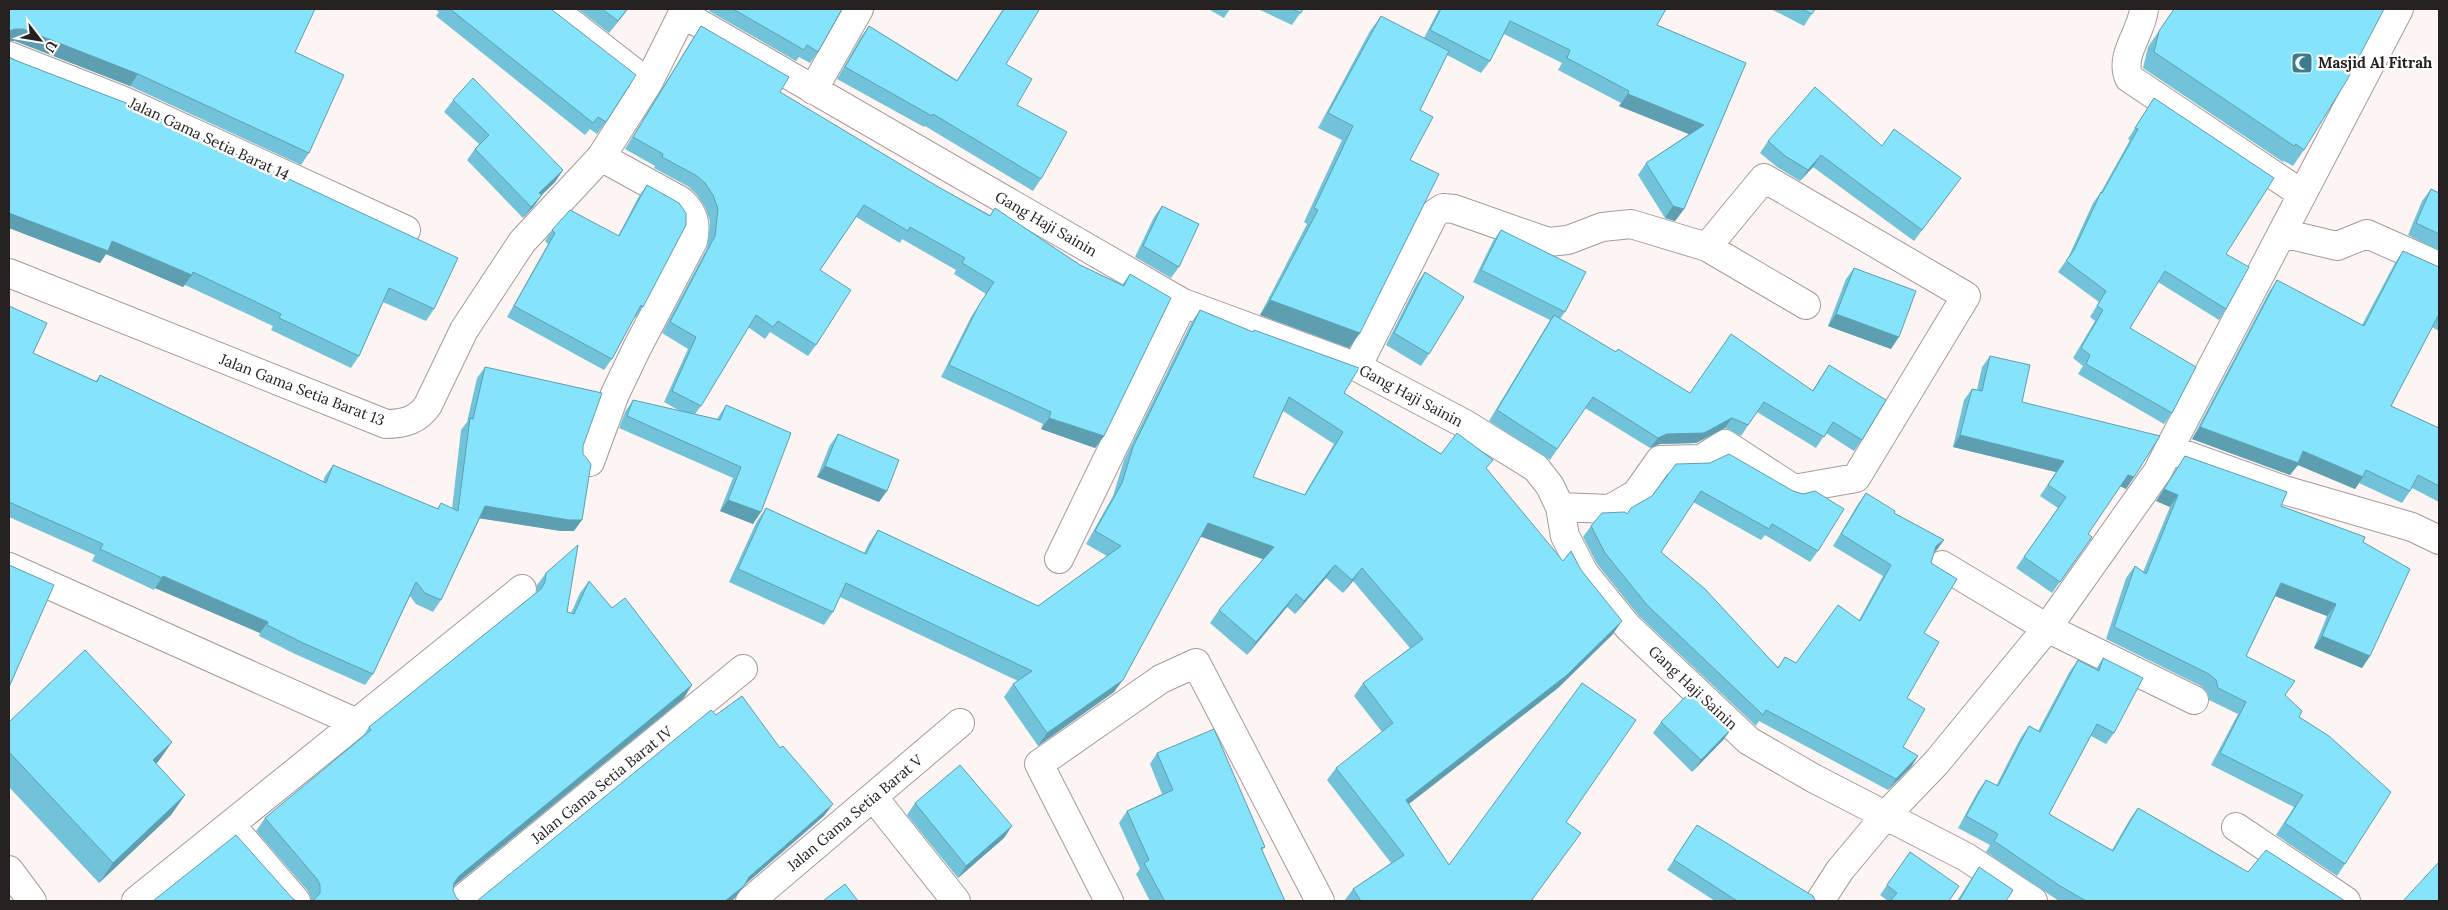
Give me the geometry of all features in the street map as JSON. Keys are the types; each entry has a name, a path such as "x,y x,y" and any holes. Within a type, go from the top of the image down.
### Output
{"street":[{"path":"553,9 648,82"},
{"path":"813,90 859,9"},
{"path":"2144,9 2143,21 2125,61 2125,70 2129,78 2302,194"},
{"path":"1820,901 1840,870 1886,814 1943,755 2047,628 2158,471 2399,9"},
{"name":"Jalan Gama Setia Barat 13","path":"9,273 386,424 402,424 422,414 428,405 464,330 522,242 601,157 648,82 684,12"},
{"name":"Gang Haji Sainin","path":"684,12 813,90 1183,302 1357,367 1465,424 1536,468 1550,486 1560,507 1566,536 1584,573 1628,628 1749,741 1813,778 1886,814 1966,857 2033,901"},
{"name":"Jalan Gama Setia Barat 14","path":"9,56 124,100 406,230"},
{"path":"590,462 615,394 694,242 696,230 690,210 682,201 601,157"},
{"path":"1560,507 1610,509 1636,494 1660,460 1701,459 1725,444 1794,489 1856,478 1966,296 1764,178 1707,247"},
{"path":"1357,367 1434,214 1443,208 1454,209 1548,242 1568,240 1602,227 1631,224 1707,247 1806,305"},
{"path":"2282,233 2337,246 2368,234 2439,266"},
{"path":"1059,559 1183,302"},
{"path":"2168,449 2284,490 2412,527 2439,540"},
{"path":"1942,565 2047,628 2194,700"},
{"path":"9,567 357,723"},
{"path":"136,901 522,589"},
{"path":"1109,901 1039,764 1161,679 1196,663 1320,901"},
{"name":"Jalan Gama Setia Barat IV","path":"460,901 743,669"},
{"name":"Jalan Gama Setia Barat V","path":"750,901 874,798 960,723"},
{"path":"874,798 956,901"},
{"path":"231,825 296,901"},
{"path":"2236,826 2346,901"},
{"path":"9,870 32,901"}],"building":[{"path":"9,9 315,9 295,52 344,75 309,153 138,74 23,29 9,31"},
{"path":"450,9 551,9 636,75 606,122 598,117 593,123"},
{"path":"602,9 627,9 618,21"},
{"path":"733,9 842,9 818,52 807,45 804,50"},
{"path":"1004,9 1039,10 1006,64 1032,79 1017,105 1067,132 1041,179 933,114 932,116 845,67 869,26 957,81"},
{"path":"1292,9 1303,9 1301,13"},
{"path":"1441,9 1666,9 1657,25 1746,63 1684,209 1673,206 1646,163 1704,125 1628,94 1629,91 1567,58 1570,50 1510,21 1490,61 1430,30"},
{"path":"1801,9 1815,9 1812,14"},
{"name":"Masjid Al Fitrah","path":"2174,9 2384,9 2347,80 2304,150 2296,144 2294,146 2154,52 2159,31"},
{"path":"1381,16 1449,51 1420,110 1433,117 1410,160 1439,174 1360,333 1270,300 1318,210 1314,208 1353,126 1328,113"},
{"path":"701,26 789,77 780,92 935,185 990,216 995,208 1080,265 1124,286 1130,274 1171,298 1104,436 1049,418 1051,412 949,365 979,305 994,282 962,263 965,258 910,227 908,231 864,205 820,270 851,290 816,345 778,321 773,327 756,315 701,406 672,391 696,337 670,322 715,236 718,209 713,195 705,183 697,176 662,157 663,154 633,137"},
{"path":"9,56 12,59 126,103 458,258 434,309 389,288 359,356 279,318 281,314 193,272 192,275 112,241 108,251 9,213"},
{"path":"473,78 563,170 539,193 542,195 531,207 475,149 489,135 453,100"},
{"path":"1815,87 1882,146 1894,129 1961,178 1922,230 1821,155 1808,170 1785,156 1768,141"},
{"path":"2154,98 2274,178 2226,254 2249,267 2226,309 2165,271 2130,328 2196,367 2172,413 2086,364 2090,355 2081,348 2103,310 2097,306 2106,291 2066,261 2074,250 2101,192 2138,129 2135,128"},
{"path":"647,185 679,203 686,213 686,225 643,307 641,305 612,359 514,306 555,233 552,230 570,210 619,236"},
{"path":"2431,189 2439,193 2439,234 2416,223"},
{"path":"1162,206 1199,224 1179,267 1143,246"},
{"path":"1501,230 1586,272 1565,312 1481,270"},
{"path":"2403,251 2439,267 2439,314 2391,406 2439,428 2439,486 2418,475 2410,491 2366,470 2363,477 2303,451 2298,463 2200,427 2277,280 2364,326"},
{"path":"1854,268 1916,291 1899,337 1836,314"},
{"path":"1425,272 1464,297 1429,354 1394,333"},
{"path":"9,306 47,323 33,353 97,382 100,375 326,483 333,465 438,509 441,503 458,511 470,418 473,419 485,367 602,393 583,446 583,454 591,464 582,520 569,520 485,506 441,600 425,593 416,582 373,674 303,643 267,625 268,622 163,576 162,578 100,549 103,544 9,502"},
{"path":"1200,310 1253,332 1254,330 1359,368 1344,393 1441,454 1457,433 1493,460 1486,468 1563,561 1571,551 1581,570 1622,621 1567,675 1406,800 1449,865 1582,683 1636,720 1566,822 1581,833 1531,901 1361,901 1353,889 1404,855 1336,768 1393,723 1363,683 1423,639 1362,568 1352,580 1335,565 1304,601 1296,594 1256,642 1219,610 1274,547 1208,523 1123,680 1047,733 1013,684 1032,671 846,583 833,612 738,569 766,508 866,554 878,530 1038,606 1121,546 1095,531 1122,483 1133,447","holes":["1289,397 1343,432 1305,495 1253,477"]},
{"path":"1554,315 1616,352 1618,349 1690,393 1731,334 1813,391 1829,365 1886,400 1862,440 1833,422 1824,437 1764,402 1748,425 1732,418 1704,433 1667,434 1658,438 1593,397 1557,449 1497,410"},
{"path":"1990,356 2030,365 2022,402 2160,436 2134,477 2128,475 2088,534 2092,537 2060,582 2024,557 2066,497 2048,485 2064,461 1960,435 1972,389 1982,391"},
{"path":"633,400 720,420 726,405 791,433 761,512 728,500 741,467 627,416"},
{"path":"838,434 899,460 887,491 825,466"},
{"path":"1729,454 1793,491 1803,494 1815,491 1844,509 1818,551 1772,524 1769,529 1701,491 1661,552 1705,589 1778,668 1785,657 1796,663 1838,605 1860,621 1891,565 1841,534 1866,493 1895,511 1894,513 1944,540 1936,546 1931,563 1957,579 1924,633 1939,642 1907,698 1925,709 1903,747 1918,756 1896,779 1766,710 1763,715 1647,605 1605,553 1591,526 1602,513 1625,512 1627,514 1631,508 1652,496 1676,464 1710,463"},
{"path":"2185,456 2287,492 2281,506 2365,537 2363,542 2410,569 2370,656 2322,636 2336,604 2281,583 2246,656 2295,681 2285,695 2302,711 2299,717 2329,736 2391,792 2345,864 2285,823 2303,795 2220,753 2246,702 2218,688 2216,680 2209,674 2114,627 2135,566 2146,574 2178,495 2164,489"},
{"path":"578,545 567,612 574,614 589,581 612,608 625,598 692,685 459,876 454,883 453,891 457,899 461,901 313,901 320,893 320,885 317,879 265,818 371,730 369,727 541,589 545,582 546,573"},
{"path":"9,565 54,585 9,687"},
{"path":"85,650 172,742 153,760 185,795 113,863 9,752 9,722"},
{"path":"2103,658 2143,678 2114,733 2097,724 2049,814 2113,851 2138,808 2248,872 2266,850 2345,901 2086,901 2060,886 1994,841 1998,834 1966,816 1986,780 1998,786 2029,726 2040,732 2078,660 2099,671"},
{"path":"1692,690 1732,728 1701,760 1661,722"},
{"path":"742,696 780,748 783,746 833,804 749,877 744,886 725,901 477,901 711,710 716,715"},
{"path":"1214,729 1265,847 1261,848 1285,901 1162,901 1164,900 1144,863 1149,860 1127,811 1173,790 1157,753"},
{"path":"960,765 1012,826 966,866 915,803"},
{"path":"1697,825 1813,896 1815,900 1737,901 1674,860"},
{"path":"236,835 293,899 297,901 153,901"},
{"path":"1910,852 1959,886 1949,901 1890,901 1897,893 1887,885"},
{"path":"2439,862 2439,901 2403,901"},
{"path":"1979,867 2013,890 2006,901 1959,901"},
{"path":"845,884 858,901 823,901"}],"place":[{"name":"Masjid Al Fitrah","path":"2302,63"}]}
